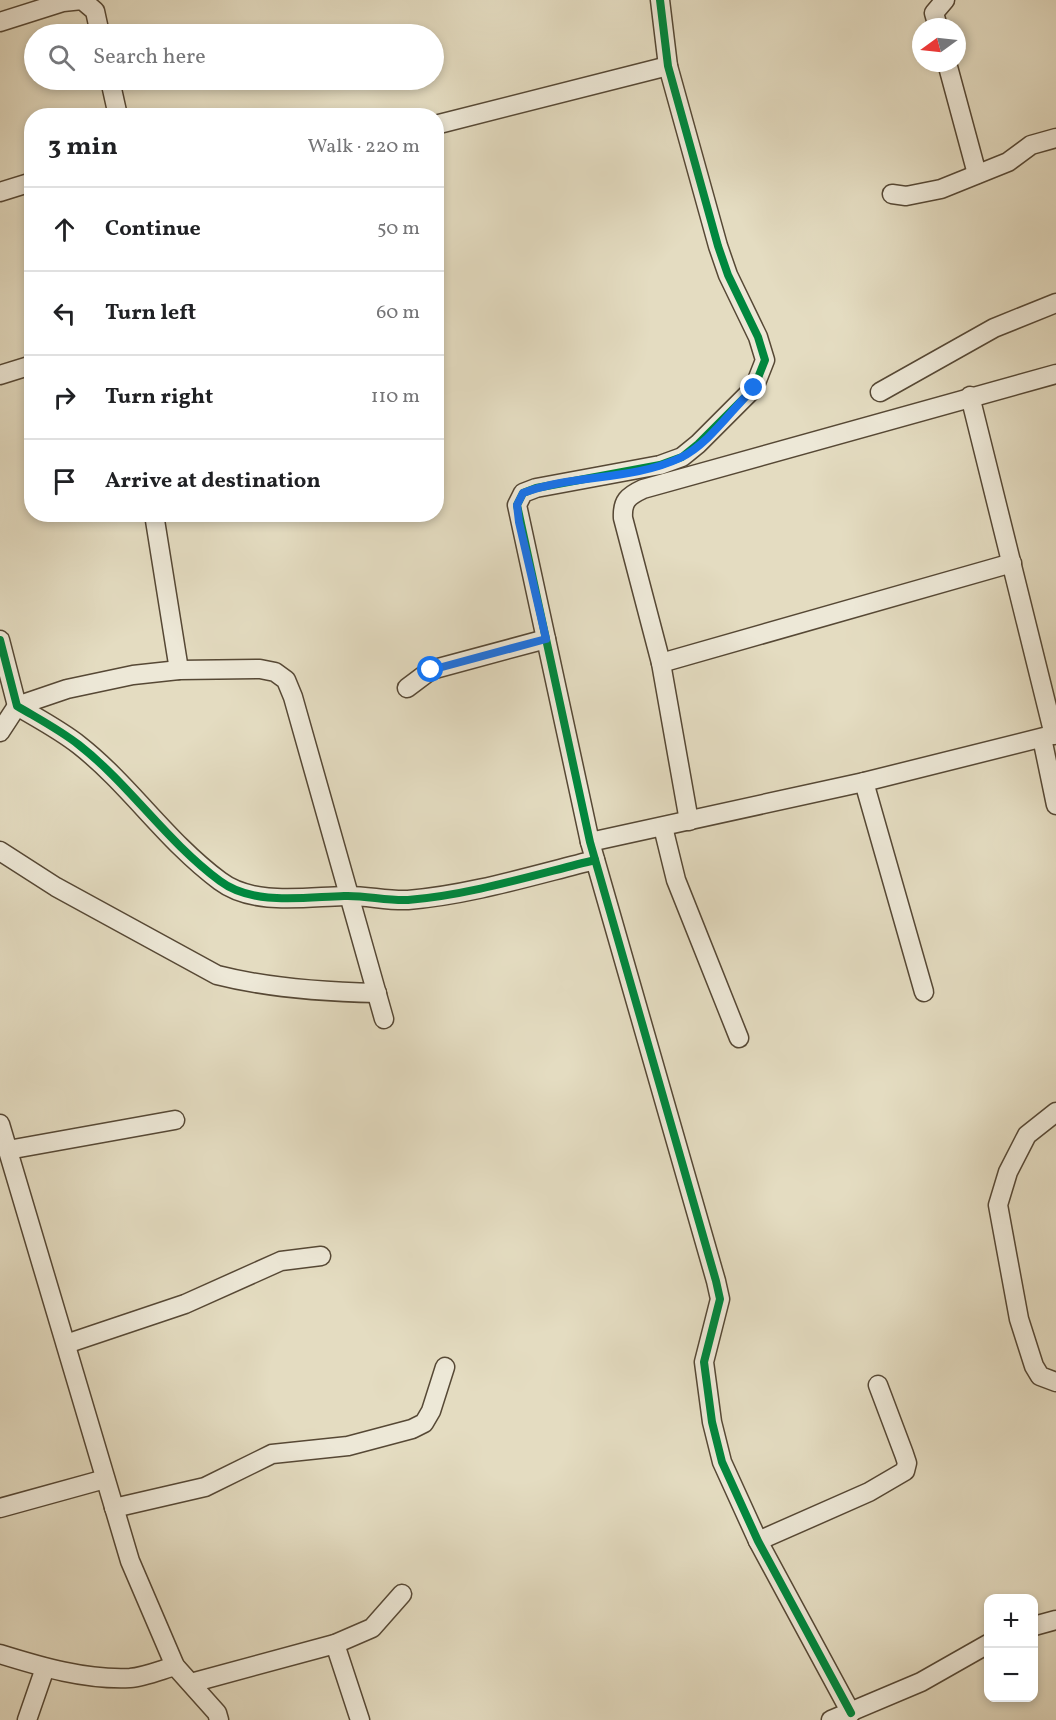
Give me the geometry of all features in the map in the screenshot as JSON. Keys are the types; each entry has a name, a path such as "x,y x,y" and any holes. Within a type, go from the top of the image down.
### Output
{"street":[{"path":"0,22 63,2 82,0 95,11 98,24"},
{"path":"660,0 668,66 718,246 728,274 758,337 765,360 754,388 698,444 681,457 660,465 565,482 523,493 517,505 590,842 720,1299 704,1362 712,1422 722,1462 758,1541 850,1713"},
{"path":"936,18 934,12 945,0"},
{"path":"444,123 668,66"},
{"path":"949,72 977,174"},
{"path":"112,90 116,108"},
{"path":"892,194 906,196 941,189 1008,162 1031,144 1056,138"},
{"path":"0,192 24,184"},
{"path":"880,392 994,328 1056,303"},
{"path":"0,375 24,368"},
{"path":"689,821 661,663 623,518 626,498 643,489 970,396 1056,374"},
{"path":"970,396 1012,563 1050,736 1056,805"},
{"path":"155,522 179,670"},
{"path":"661,663 1012,563"},
{"path":"407,688 431,670 546,639"},
{"path":"0,640 17,706 78,744 109,772 177,845 222,883 244,892 270,897 348,896 375,900 408,900 494,884 595,860"},
{"path":"0,732 17,706 67,689 133,675 179,670 260,669 275,672 286,680 293,697 384,1019"},
{"path":"590,842 864,782 1050,736"},
{"path":"864,782 924,992"},
{"path":"663,827 676,880 739,1038"},
{"path":"0,851 56,887 217,975 281,986 377,993"},
{"path":"1056,1112 1027,1135 1008,1172 998,1205 1019,1319 1034,1366 1040,1376 1056,1382"},
{"path":"8,1150 175,1120"},
{"path":"0,1124 8,1150 7,1180 66,1344 130,1561 175,1666 217,1713 219,1720"},
{"path":"66,1344 185,1304 281,1262 321,1256"},
{"path":"114,1508 205,1487 272,1454 348,1446 412,1429 424,1423 431,1411 445,1367"},
{"path":"758,1541 870,1492 905,1471 907,1463 878,1385"},
{"path":"0,1508 105,1479"},
{"path":"191,1683 335,1644 372,1628 402,1594"},
{"path":"1038,1625 1056,1620"},
{"path":"335,1644 360,1720"},
{"path":"831,1720 921,1682 984,1646"},
{"path":"0,1654 45,1668 131,1678 175,1666"},
{"path":"27,1720 45,1668"}],"cycle path":[{"path":"660,0 668,66 718,246 728,275 758,337 765,360 754,388 682,457 660,465 536,488 523,493 517,505 590,842 720,1299 704,1362 712,1422 722,1462 758,1541 851,1713"},
{"path":"0,640 17,706 79,745 115,778 182,848 220,881 233,889 263,897 352,896 408,900 455,894 595,860"}],"route":[{"path":"431,670 546,639 519,522 517,505 523,493 565,482 660,465 681,457 716,427 754,388"}]}
